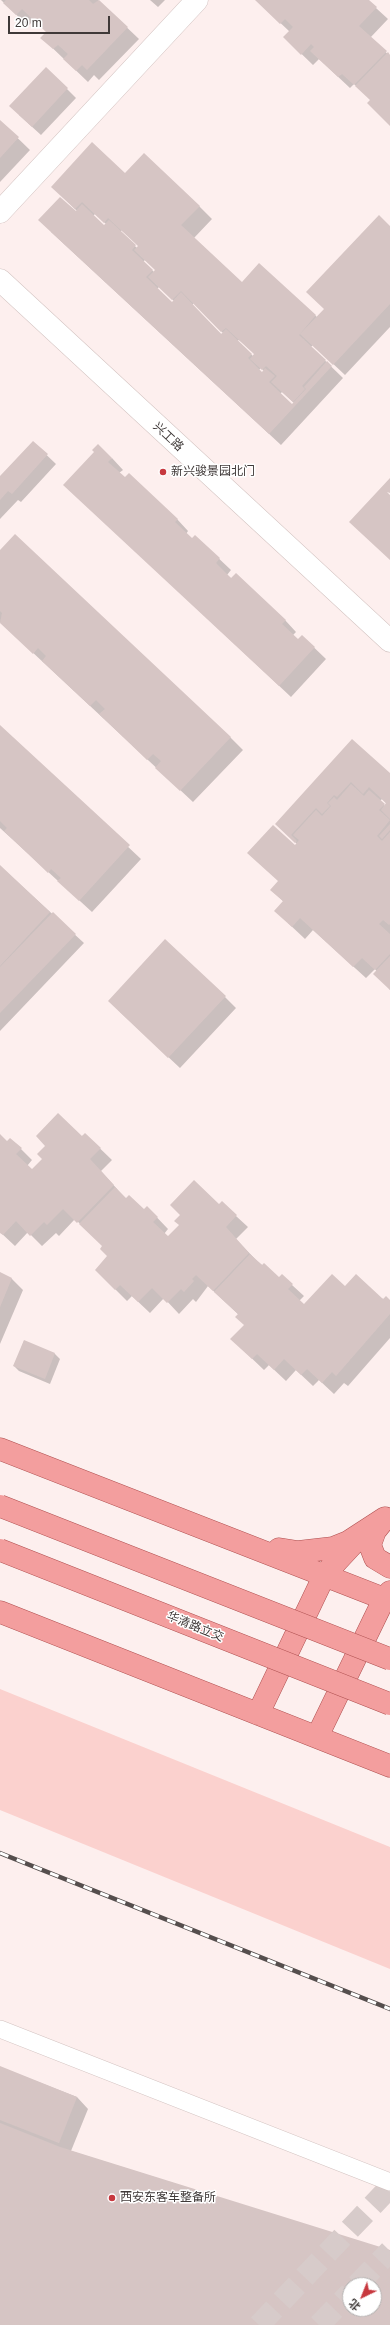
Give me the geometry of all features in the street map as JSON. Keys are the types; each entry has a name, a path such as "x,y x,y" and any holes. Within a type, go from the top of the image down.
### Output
{"main road":[{"path":"0,1449 224,1536 388,1597 317,1737"},
{"path":"0,1506 390,1659"},
{"path":"224,1536 259,1546 298,1552 333,1548 364,1533 387,1516"},
{"path":"387,1516 375,1531 370,1545 375,1558 390,1567"},
{"path":"258,1714 325,1574 364,1533"},
{"name":"华清路立交","path":"0,1550 390,1704"},
{"path":"0,1612 390,1766"}],"street":[{"path":"0,212 197,0"},
{"name":"兴工路","path":"0,280 390,641"}],"lane":[{"path":"0,2030 390,2182"}],"shaded area":[{"path":"0,1689 390,1847 390,1969 0,1810"}],"building":[{"path":"6,0 89,0 93,4 99,0 128,27 87,70 82,65 76,71 63,59 68,54 58,45 53,49 40,38 46,32 22,9 16,15 3,3"},
{"path":"255,0 369,0 377,7 359,26 387,51 354,85 342,74 338,77 310,51 314,47 311,44 301,55 283,37 293,27 285,19 280,24"},
{"path":"388,52 390,55 390,126 367,103 370,100 355,86"},
{"path":"46,67 68,88 32,127 9,106"},
{"path":"0,120 19,137 0,158"},
{"path":"92,142 125,173 144,153 200,206 181,225 242,282 259,263 316,315 299,335 326,360 302,386 305,389 293,402 271,382 277,376 266,366 262,370 250,359 254,354 226,328 221,332 181,291 172,300 148,277 155,270 134,250 138,246 108,218 104,223 82,202 75,209 51,187"},
{"path":"60,197 76,211 82,204 104,225 109,220 136,245 132,250 153,270 146,277 172,302 181,292 221,334 226,329 252,354 248,358 262,372 265,368 275,376 269,382 292,404 306,389 304,387 327,361 332,366 269,434 38,220"},
{"path":"379,215 390,226 390,304 333,365 300,334 324,309 306,292"},
{"path":"33,441 48,454 12,494 8,491 0,500 0,476"},
{"path":"98,444 112,458 108,462 125,477 129,473 178,519 175,522 192,538 195,535 220,558 216,563 231,578 236,573 286,620 282,624 298,639 302,635 315,647 279,686 63,485 94,452 92,450"},
{"path":"390,478 390,493 387,492 390,495 390,560 349,522"},
{"path":"15,534 231,737 180,791 155,768 161,761 153,754 147,760 99,714 105,709 96,700 90,706 42,661 46,656 38,648 33,654 0,623 2,613 0,611 0,550"},
{"path":"0,725 130,845 79,901 57,881 61,878 51,869 48,873 4,831 7,828 0,821"},
{"path":"352,739 390,773 390,819 381,810 386,803 369,787 363,794 351,782 337,797 334,795 327,803 330,806 322,814 316,808 291,835 297,841 295,843 275,824"},
{"path":"351,784 364,796 369,790 385,804 379,810 390,820 377,836 382,841 390,832 390,924 389,925 383,920 379,924 390,934 390,954 375,970 362,958 353,967 300,918 292,927 274,911 283,901 270,890 278,881 247,853 273,825 295,845 299,840 293,835 316,810 322,816 331,806 328,803 334,797 337,800"},
{"path":"390,824 390,830 382,839 379,836"},
{"path":"0,865 50,912 0,966"},
{"path":"53,912 76,934 0,1013 0,967"},
{"path":"165,939 226,996 168,1058 108,1001"},
{"path":"390,956 390,990 373,974"},
{"path":"58,1113 82,1136 85,1133 101,1148 90,1159 114,1185 77,1223 63,1209 47,1225 44,1222 30,1236 16,1221 3,1235 0,1233 0,1134 7,1141 10,1138 22,1148 16,1154 32,1169 42,1159 37,1154 45,1146 36,1136"},
{"path":"194,1180 219,1204 222,1201 237,1215 226,1227 249,1253 213,1291 196,1275 192,1279 194,1281 184,1292 181,1289 167,1303 152,1288 138,1302 120,1285 115,1290 95,1270 107,1256 100,1249 102,1246 79,1224 115,1187 126,1198 129,1195 144,1209 147,1206 158,1217 153,1222 168,1236 179,1225 174,1221 180,1215 170,1205"},
{"path":"250,1254 262,1265 264,1263 279,1277 282,1274 293,1284 288,1289 304,1304 332,1274 345,1286 356,1274 383,1299 386,1296 390,1300 390,1314 336,1376 332,1372 322,1383 307,1369 301,1375 284,1359 274,1370 257,1354 252,1359 230,1339 244,1325 235,1317 238,1314 214,1292"},
{"path":"0,1272 12,1278 0,1307"},
{"path":"24,1340 55,1353 45,1379 13,1366"},
{"path":"0,2066 77,2097 59,2143 0,2120"},
{"name":"西安东客车整备所","path":"0,2123 60,2147 390,2250 390,2325 0,2325"}],"tunnel":[{"path":"259,2325 390,2187"},
{"path":"365,2277 390,2251"},
{"path":"319,2325 342,2301"}],"railway":[{"path":"0,1853 390,2009"}],"place":[{"name":"新兴骏景园北门","path":"163,472"},
{"name":"西安东客车整备所","path":"112,2198"}]}
